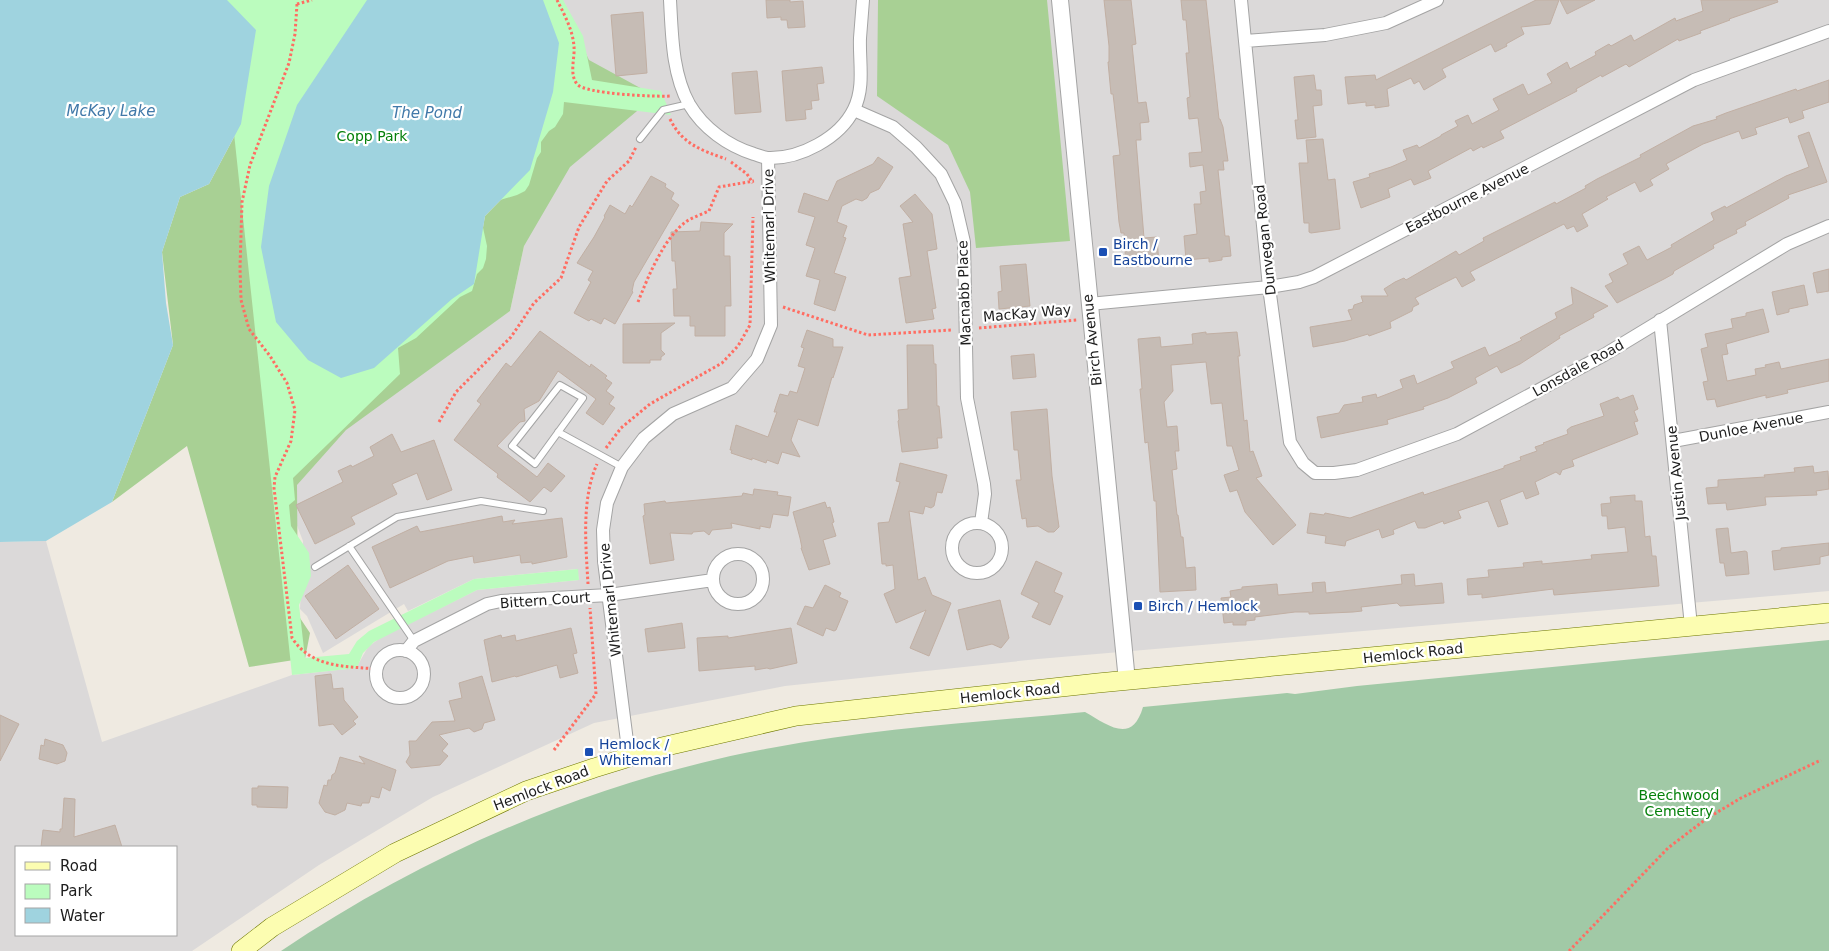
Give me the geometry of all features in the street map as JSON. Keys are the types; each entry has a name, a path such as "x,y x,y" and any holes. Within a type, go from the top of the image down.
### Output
{"main road":[{"name":"Hemlock Road","path":"240,951 272,927 394,853 526,791 629,757 711,735 796,716 1127,680 1829,613"}],"street":[{"path":"670,0 675,60 687,100 701,120 730,144 741,150 768,158 805,151 822,144 840,128 854,110 861,83 860,38 863,0"},
{"name":"Birch Avenue","path":"1060,0 1089,311 1127,680"},
{"name":"Dunvegan Road","path":"1241,0 1269,287 1290,442 1303,463 1313,471"},
{"path":"1245,41 1325,35 1386,23 1438,0"},
{"name":"Eastbourne Avenue","path":"1089,311 1269,287 1299,282 1314,277 1694,80 1829,31"},
{"name":"Macnabb Place","path":"854,110 892,127 916,147 941,174 955,203 964,242 967,398 985,494 981,523"},
{"name":"Whitemarl Drive","path":"629,757 604,561 603,530 607,503 622,467 644,438 673,414 732,388 757,359 771,325 768,158"},
{"name":"Lonsdale Road","path":"1313,471 1315,473 1334,473 1357,470 1457,434 1604,356 1787,244 1829,226"},
{"name":"Justin Avenue","path":"1660,320 1691,626"},
{"name":"Dunloe Avenue","path":"1673,441 1829,412"},
{"path":"972,523 981,523 995,531 1000,538 1002,553 994,567 979,574 971,573 956,564 952,556 951,547 953,539 964,526 972,523"},
{"name":"Bittern Court","path":"376,670 384,656 410,646 487,604 608,595 713,580"},
{"path":"376,670 378,685 383,691 397,698 412,695 418,690 424,675 423,668 410,646"}],"lane":[{"path":"640,139 663,110 687,100"},
{"path":"560,385 583,398 558,432 535,464 512,446 560,385"},
{"path":"558,432 622,467"},
{"path":"315,568 397,516 481,501 543,511"},
{"path":"349,546 410,646"}],"path":[{"path":"292,0 296,4 295,34 289,63 250,165 242,202 241,300 249,329 270,356 287,383 295,410 291,441 275,477 274,488 292,638 310,658 332,665 376,670"},
{"path":"296,4 312,0"},
{"path":"556,0 570,30 574,46 573,71 576,84 581,88 617,94 659,96 687,100"},
{"path":"439,422 456,392 512,337 534,303 561,278 578,226 607,181 629,161 640,139"},
{"path":"638,302 651,271 672,237 687,222 709,211 719,187 769,178"},
{"name":"MacKay Way","path":"771,303 868,335 966,329 1089,311"},
{"path":"1569,951 1668,848 1706,819 1741,798 1821,760"}],"shaded area":[{"path":"562,0 1829,0 1829,591 1038,659 785,686 594,723 433,797 319,865 192,951 0,951 0,542 46,541 102,742 292,675 356,668 368,647 380,638 477,590 579,580 577,569 474,579 408,611 404,604 323,653 307,616 300,609 303,541 291,510 295,476 375,398 510,311 524,246"}],"green space":[{"name":"The Pond","path":"203,0 563,0 583,36 592,80 661,91 671,115 564,102 563,114 555,127 549,131 541,142 541,152 525,191 490,203 482,223 487,246 486,259 483,268 477,274 472,291 460,297 416,338 398,348 400,374 293,478 295,500 289,505 291,526 309,553 311,576 299,605 305,658 349,654 357,641 369,631 474,579 578,569 579,580 477,590 374,642 363,653 357,668 292,675 230,96"},
{"path":"560,0 589,60 655,96 570,167 524,246 510,311 346,430 297,485 298,615 310,633 304,664 294,660 249,667 187,446 112,502 173,345 162,252 180,197 209,184 241,124 473,284 485,216 530,170"},
{"path":"878,0 1047,0 1070,241 976,248 970,192 948,145 877,96"},
{"name":"Beechwood Cemetery","path":"1829,640 1829,951 281,951 337,915 395,882 516,824 578,800 641,779 771,748 889,730 1085,712 1118,729 1126,729 1133,726 1143,707 1287,693 1295,694 1357,686"}],"water":[{"name":"McKay Lake","path":"0,0 227,0 256,30 241,124 209,184 180,197 162,252 166,303 173,345 112,502 46,541 0,542"},
{"name":"The Pond","path":"367,0 543,0 559,43 553,92 530,170 485,216 474,284 452,299 374,368 341,378 308,360 276,322 261,247 269,186 297,105"}],"building":[{"path":"766,0 803,1 805,27 788,28 787,20 781,20 781,17 767,18"},
{"path":"1104,0 1131,0 1136,44 1132,45 1138,103 1146,102 1149,122 1140,123 1141,140 1136,140 1144,238 1157,237 1159,265 1126,267 1124,233 1121,233 1119,222 1113,156 1120,155 1113,94 1111,94 1108,62 1109,46"},
{"path":"1181,0 1206,0 1219,119 1223,127 1228,161 1223,161 1224,170 1218,170 1225,236 1229,236 1231,256 1209,262 1209,258 1186,260 1184,236 1197,234 1194,204 1201,204 1200,192 1206,191 1203,165 1190,167 1189,153 1202,152 1198,118 1189,119 1187,98 1190,97 1186,53 1189,53 1186,20 1183,20"},
{"path":"1536,0 1559,0 1550,24 1521,27 1524,34 1506,44 1507,46 1495,52 1491,44 1442,69 1446,77 1424,90 1419,81 1414,84 1411,78 1387,89 1389,106 1375,108 1375,105 1366,106 1366,102 1348,104 1345,77 1375,75 1376,80"},
{"path":"1560,0 1595,0 1567,14"},
{"path":"1701,0 1777,0 1778,2 1729,19 1700,31 1701,33 1679,41 1678,39 1629,67 1626,64 1602,77 1601,75 1576,89 1577,91 1500,131 1504,138 1483,148 1482,146 1473,151 1471,148 1428,171 1431,178 1414,185 1411,179 1388,189 1390,197 1361,208 1353,182 1370,177 1369,174 1407,160 1403,150 1417,145 1419,148 1458,126 1455,121 1468,115 1472,124 1499,110 1493,99 1523,84 1528,95 1552,83 1547,74 1567,62 1570,69 1596,55 1595,52 1609,44 1611,46 1631,35 1634,41 1675,18 1676,21 1703,11"},
{"path":"643,12 647,73 616,76 611,15"},
{"path":"822,67 824,83 817,84 819,100 811,101 812,109 805,110 806,119 786,121 782,71"},
{"path":"757,71 761,112 735,114 732,73"},
{"path":"1314,75 1316,90 1321,90 1322,105 1313,106 1316,137 1297,139 1295,120 1298,120 1294,77"},
{"path":"1829,80 1829,102 1802,111 1804,118 1790,123 1788,117 1755,128 1757,134 1742,139 1739,131 1703,144 1666,164 1669,169 1650,180 1653,185 1640,192 1635,182 1606,197 1608,199 1582,214 1588,226 1577,232 1574,226 1567,229 1564,224 1470,272 1475,280 1462,287 1456,277 1444,283 1415,298 1419,304 1413,307 1412,311 1390,322 1391,328 1369,336 1368,334 1345,341 1313,347 1310,327 1352,320 1348,310 1353,309 1354,305 1363,302 1361,296 1388,296 1384,289 1395,282 1404,278 1406,280 1456,251 1459,255 1484,241 1483,238 1586,188 1585,186 1597,179 1641,157 1640,155 1693,126 1717,119 1716,117 1726,113 1796,89 1797,91"},
{"path":"1809,132 1827,182 1788,195 1789,198 1745,222 1746,225 1736,230 1737,233 1713,245 1714,248 1674,271 1673,274 1617,303 1605,286 1613,282 1609,274 1628,264 1623,254 1639,246 1647,260 1672,247 1671,245 1714,220 1711,213 1725,206 1726,208 1786,176 1809,167 1798,136"},
{"path":"1323,139 1328,180 1335,179 1340,229 1311,233 1309,232 1309,223 1304,223 1299,163 1308,163 1306,140"},
{"path":"878,157 893,167 879,189 870,193 862,201 856,199 842,206 837,222 847,226 843,237 846,238 834,273 846,277 835,311 814,304 820,280 806,276 815,248 806,245 815,217 798,212 804,193 828,201 837,181 873,164"},
{"path":"651,176 666,184 665,187 674,193 671,199 679,205 634,282 633,292 615,324 604,318 601,324 591,319 589,321 574,313 591,282 588,280 593,271 577,263 594,237 610,205 625,214 630,205 632,207"},
{"path":"915,194 932,214 937,249 927,251 936,308 932,309 934,319 906,323 899,278 911,276 903,224 913,222 900,206"},
{"path":"701,222 733,224 724,233 724,256 730,256 731,306 725,306 725,336 695,336 695,326 690,326 690,316 674,316 673,289 677,289 675,261 672,261 671,232 700,231"},
{"path":"1026,264 1030,306 999,309 998,292 1002,291 1000,266"},
{"path":"1829,269 1829,291 1817,293 1813,273"},
{"path":"1804,285 1808,305 1789,309 1789,312 1777,315 1772,292"},
{"path":"1571,287 1608,306 1593,314 1594,317 1559,336 1560,338 1520,364 1501,373 1497,366 1475,378 1477,383 1448,398 1423,407 1424,409 1387,420 1388,424 1321,438 1317,417 1339,413 1344,405 1363,402 1362,397 1376,394 1377,398 1403,388 1400,380 1414,375 1417,384 1454,368 1451,362 1485,347 1489,356 1522,340 1520,338 1557,318 1555,313 1573,304"},
{"path":"1763,309 1769,332 1726,344 1728,354 1722,355 1727,381 1756,375 1755,369 1766,367 1765,365 1779,362 1781,369 1829,359 1829,381 1787,390 1788,393 1766,398 1766,395 1717,407 1715,399 1707,400 1703,382 1708,381 1701,349 1708,347 1705,334 1733,328 1731,319 1746,316 1746,313"},
{"path":"675,323 661,333 661,350 665,354 661,357 661,360 650,360 650,363 623,363 623,324"},
{"path":"807,330 833,339 833,347 843,347 818,426 798,419 791,440 800,457 782,452 778,464 767,460 766,463 752,458 752,460 731,453 732,450 730,450 736,425 768,437 777,412 774,412 780,394 788,396 790,391 797,393 805,368 798,366 804,348 801,347"},
{"path":"540,331 590,367 591,364 607,376 605,378 612,383 606,391 614,397 609,404 615,408 603,425 586,413 596,399 558,371 539,401 524,409 525,421 520,422 497,446 537,477 548,463 565,476 551,492 544,487 530,502 454,440 481,404 477,401 506,363 511,367"},
{"path":"1206,332 1206,334 1237,332 1244,421 1247,420 1250,452 1253,451 1262,476 1256,478 1296,525 1273,545 1245,512 1237,490 1230,492 1224,475 1239,470 1232,446 1227,446 1222,403 1211,404 1206,362 1171,365 1173,391 1164,402 1167,427 1177,426 1179,451 1175,451 1177,469 1172,470 1177,515 1181,537 1183,537 1186,568 1195,567 1196,590 1160,592 1156,501 1154,501 1148,442 1145,443 1138,339 1160,337 1161,347 1193,344 1192,334"},
{"path":"907,345 933,345 934,364 936,364 937,406 939,406 942,438 937,438 938,448 902,452 898,410 908,409"},
{"path":"1034,354 1036,377 1013,379 1011,356"},
{"path":"1633,395 1638,409 1634,411 1638,421 1634,422 1638,434 1572,460 1574,466 1562,470 1560,475 1556,472 1535,482 1539,494 1526,499 1523,491 1500,500 1508,524 1498,527 1488,501 1458,511 1461,518 1444,524 1443,521 1425,528 1418,528 1415,521 1393,530 1394,534 1382,538 1379,529 1346,541 1345,546 1325,543 1326,536 1307,533 1310,513 1324,515 1325,513 1350,518 1423,492 1424,495 1504,468 1504,466 1521,460 1520,457 1537,451 1535,447 1568,434 1567,430 1571,427 1604,416 1600,404 1618,397 1620,400"},
{"path":"1047,409 1052,476 1059,527 1054,532 1048,532 1038,526 1027,527 1026,518 1022,519 1016,480 1021,480 1018,450 1014,450 1011,412"},
{"path":"392,434 401,452 434,440 452,490 427,500 417,473 392,484 397,494 351,517 355,524 315,544 296,505 343,482 338,471 351,465 352,467 374,456 370,447"},
{"path":"900,463 947,475 942,493 937,492 934,506 931,508 925,506 923,514 909,511 918,580 925,577 932,595 951,603 929,656 910,648 926,610 896,623 884,594 895,589 893,565 886,566 886,564 882,564 878,523 889,522 900,482 896,481"},
{"path":"1813,466 1814,473 1828,471 1829,489 1816,491 1817,495 1765,497 1766,505 1727,510 1726,503 1708,504 1706,488 1718,487 1718,480 1765,477 1764,475 1795,472 1794,468"},
{"path":"754,489 778,492 777,495 791,497 788,516 773,514 770,528 760,526 760,529 731,523 732,528 712,530 709,535 704,531 693,532 692,534 670,533 674,560 650,564 643,516 645,515 644,504 742,496 743,493 753,495"},
{"path":"1635,495 1635,501 1642,501 1645,537 1650,536 1652,556 1656,556 1659,586 1554,595 1553,589 1482,598 1482,594 1468,595 1467,579 1489,577 1488,570 1524,567 1523,563 1542,561 1542,564 1592,559 1591,555 1628,552 1625,527 1608,529 1607,516 1602,516 1601,504 1611,503 1610,497"},
{"path":"825,502 827,508 830,507 836,536 823,540 830,564 809,570 801,548 793,512"},
{"path":"502,516 503,522 515,520 512,524 562,518 567,557 532,564 532,562 521,563 520,555 474,563 473,556 448,561 390,588 372,547 417,526 420,532"},
{"path":"1728,528 1731,553 1747,552 1749,574 1726,576 1724,563 1720,563 1716,529"},
{"path":"1829,543 1829,555 1820,557 1820,564 1774,570 1772,551 1781,550 1781,548"},
{"path":"1036,561 1062,573 1054,592 1063,596 1050,625 1032,617 1039,603 1021,594"},
{"path":"348,565 379,609 336,639 305,596"},
{"path":"1414,574 1415,586 1442,583 1444,603 1400,606 1397,603 1361,607 1362,611 1353,612 1309,614 1309,612 1295,612 1255,617 1255,620 1246,621 1246,625 1233,625 1233,622 1224,623 1221,598 1231,597 1230,591 1242,589 1242,587 1277,584 1278,595 1313,592 1312,583 1325,582 1326,593 1402,584 1401,575"},
{"path":"825,585 841,593 839,597 848,601 836,630 826,628 823,636 797,624 805,606 813,608"},
{"path":"1000,600 1009,638 1001,648 992,644 967,650 958,610"},
{"path":"682,623 685,648 648,652 645,629"},
{"path":"571,628 577,653 573,654 578,673 560,678 557,665 492,682 484,640 501,635 502,638 515,635 516,641"},
{"path":"791,628 797,663 770,669 755,670 755,666 699,671 697,638 728,636 728,638"},
{"path":"331,674 333,689 343,688 344,700 358,717 353,721 356,724 342,735 333,724 319,726 315,676"},
{"path":"482,676 495,720 484,723 482,729 474,732 469,728 439,735 448,744 442,751 448,756 440,765 411,768 406,762 410,755 409,741 416,741 432,722 455,721 449,701 462,698 459,683"},
{"path":"0,715 19,724 0,761"},
{"path":"45,739 63,745 67,753 65,761 57,764 39,759 41,745 44,746"},
{"path":"359,756 396,770 390,791 382,787 379,798 371,796 369,803 362,803 361,806 347,803 345,810 335,815 325,812 319,803 324,785 327,786 328,780 331,780 332,775 335,773 340,757 365,764"},
{"path":"258,786 288,787 287,808 257,807 257,805 252,805 252,788 258,788"},
{"path":"64,798 75,799 74,837 115,825 122,846 41,846 43,830 60,832 60,829 62,829"}],"place":[{"name":"Birch / Eastbourne","path":"1103,252"},
{"name":"Birch / Hemlock","path":"1138,606"},
{"name":"Hemlock / Whitemarl","path":"589,752"}],"park label":[{"name":"Copp Park","path":"372,136"}]}
